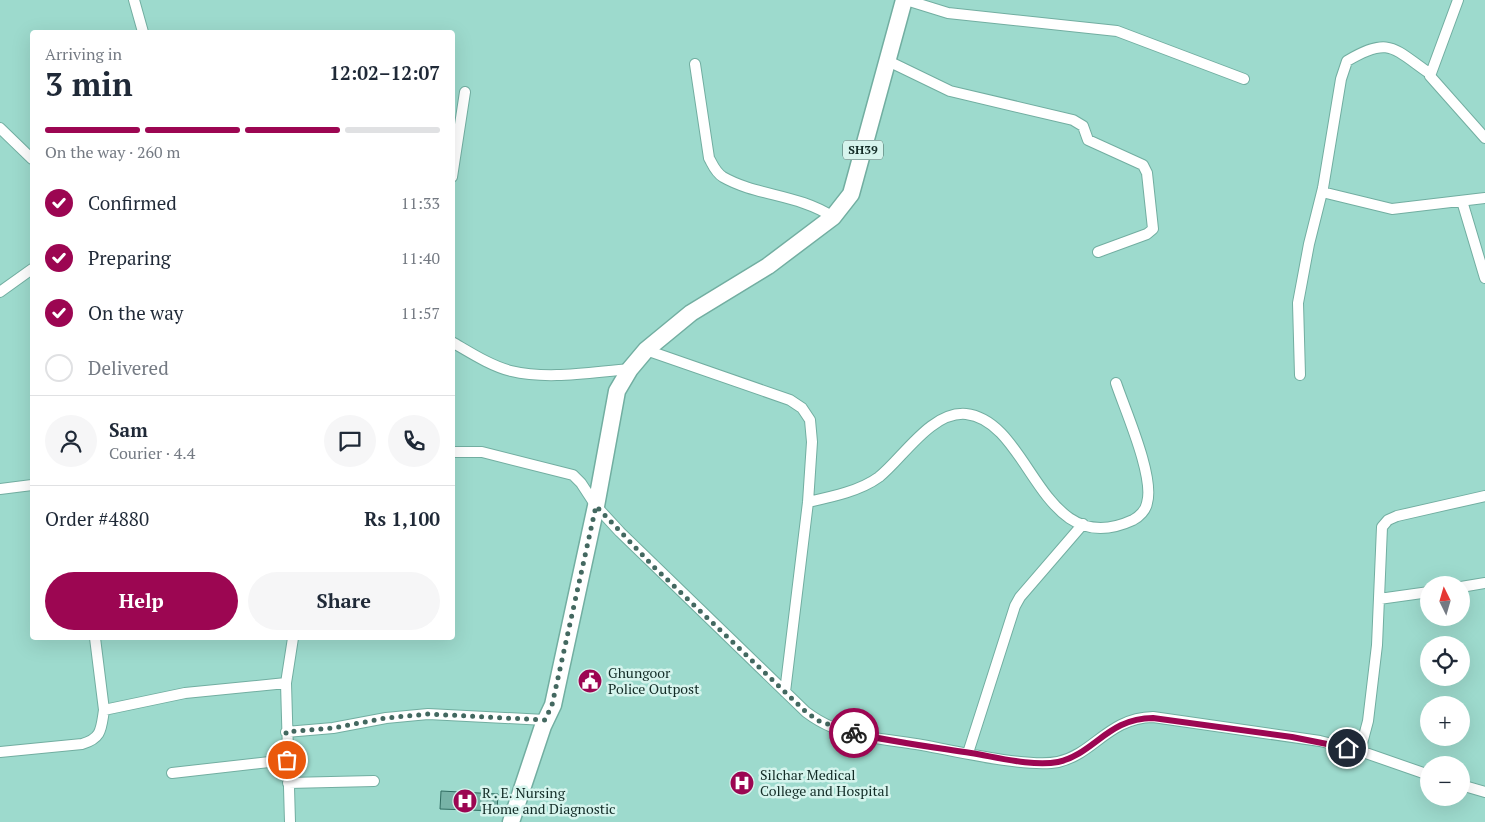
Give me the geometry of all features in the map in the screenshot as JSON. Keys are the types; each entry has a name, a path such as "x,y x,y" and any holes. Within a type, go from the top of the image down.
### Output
{"main road":[{"name":"SH39","path":"511,822 545,720 552,705 596,506 617,392 630,369 646,350 691,313 768,266 833,217 851,194 905,0"}],"street":[{"path":"134,0 142,30"},
{"path":"905,0 948,13 1117,31 1244,79"},
{"path":"1429,73 1443,44 1458,0"},
{"path":"1300,375 1298,303 1309,244 1322,192 1341,79 1347,61 1368,49 1393,48 1429,73 1431,79 1485,138"},
{"path":"888,61 950,92 1072,120 1083,126 1088,140 1143,165 1147,173 1153,229 1148,234 1098,252"},
{"path":"695,64 710,158 714,169 722,176 752,188 801,200 833,217"},
{"path":"455,157 465,92"},
{"path":"0,128 30,157"},
{"path":"1322,192 1392,209 1485,198"},
{"path":"1462,201 1485,278"},
{"path":"0,292 30,270"},
{"path":"455,344 494,365 531,374 545,375 630,369"},
{"path":"646,350 790,400 802,408 810,420 812,430 808,502 784,692"},
{"path":"808,502 834,496 878,478 932,426 950,416 965,414 979,418 997,430 1058,509 1073,521 1103,527 1122,525 1136,519 1147,504 1147,478 1116,383"},
{"path":"455,452 482,452 573,475 582,483 596,506 654,567 806,712 819,721 833,727 856,734 968,753 1034,762 1058,762 1070,758 1121,724 1143,718 1292,737 1360,751 1420,772"},
{"path":"0,489 30,485"},
{"path":"1360,751 1368,721 1376,645 1380,535 1384,523 1405,514 1485,496"},
{"path":"968,753 1015,606 1020,597 1083,524"},
{"path":"1470,586 1485,583"},
{"path":"1379,599 1420,593"},
{"path":"0,752 82,744 93,741 101,729 104,710 95,640"},
{"path":"290,822 286,683 294,640"},
{"path":"104,710 193,691 286,683"},
{"path":"286,732 333,728 386,718 428,714 545,720"},
{"path":"172,773 287,760"},
{"path":"288,783 374,781"},
{"path":"1470,788 1485,792"}],"building":[{"path":"441,791 498,794 497,811 440,809"}],"way so far":[{"path":"287,760 286,732 350,726 386,718 428,714 545,720 552,705 596,506 654,567 806,712 819,721 854,733"}],"place":[{"name":"Ghungoor Police Outpost","path":"590,681"},
{"name":"Silchar Medical College and Hospital","path":"742,783"},
{"name":"R . E. Nursing Home and Diagnostic","path":"465,801"}],"route":[{"path":"854,733 960,752 1049,763 1070,758 1121,724 1132,720 1153,718 1249,730 1320,741 1347,748"}]}
